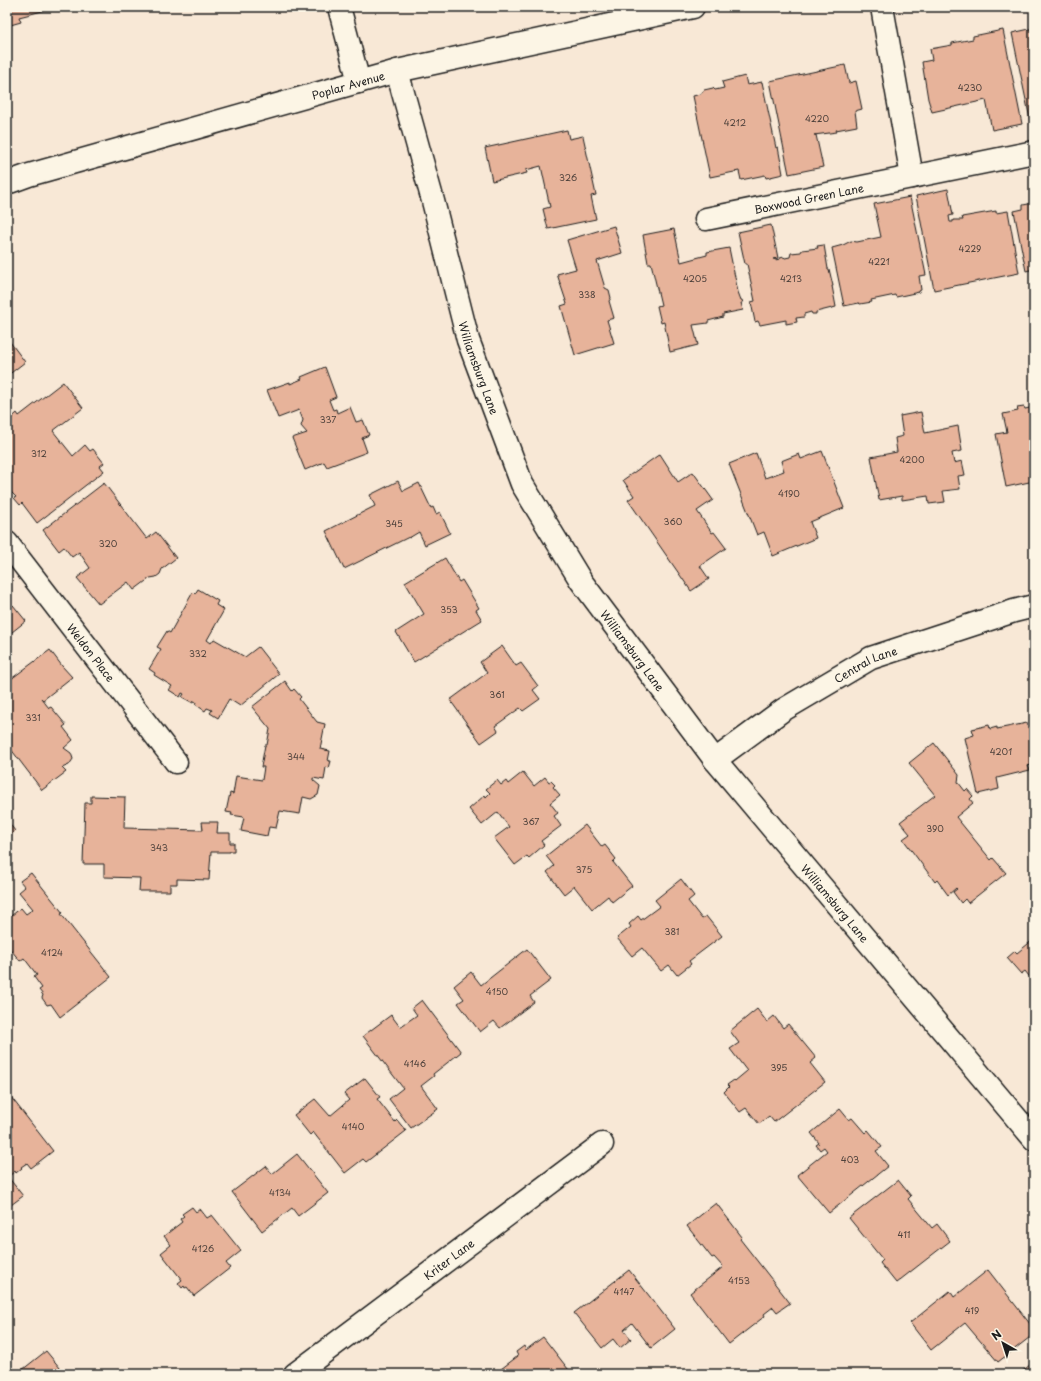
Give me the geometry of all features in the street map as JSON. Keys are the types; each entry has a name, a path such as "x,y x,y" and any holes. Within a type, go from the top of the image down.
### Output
{"street":[{"path":"339,7 359,82"},
{"name":"Poplar Avenue","path":"7,183 37,173 397,71 693,7"},
{"path":"882,7 912,177"},
{"name":"Williamsburg Lane","path":"397,71 433,201 468,340 522,484 580,581 715,760 1034,1139"},
{"name":"Boxwood Green Lane","path":"706,219 1034,152"},
{"name":"Weldon Place","path":"7,543 176,762"},
{"name":"Central Lane","path":"715,760 783,710 872,658 1014,611 1034,606"},
{"name":"Kriter Lane","path":"295,1374 602,1144"}],"building":[{"path":"7,7 58,7 19,17 21,22 7,26"},
{"path":"1034,28 1034,124 1031,124 1012,33"},
{"path":"1003,30 1022,124 992,130 986,100 932,112 928,99 922,62 932,60 930,49 973,39 973,36"},
{"path":"845,65 849,83 856,81 862,109 855,111 857,126 836,130 837,132 814,135 816,135 823,167 789,174 770,81"},
{"path":"745,76 747,85 762,82 783,174 766,178 765,175 741,180 739,171 710,177 693,96 701,94 704,90 724,88 722,82"},
{"path":"567,130 569,139 583,136 596,195 591,196 596,219 548,229 543,209 550,207 541,166 526,170 527,173 492,181 485,148"},
{"path":"948,189 953,215 949,216 950,222 953,222 953,220 963,220 962,217 996,211 996,213 1008,211 1019,273 934,290 916,196"},
{"path":"910,197 926,275 919,276 921,290 919,292 896,297 895,295 871,300 872,302 844,306 832,248 851,241 857,242 881,237 874,204"},
{"path":"1034,203 1034,269 1026,271 1014,211 1023,209 1023,205"},
{"path":"771,225 778,258 773,259 775,260 790,257 791,253 818,248 817,246 824,245 836,307 816,312 816,314 812,314 811,312 804,314 804,317 796,318 797,322 786,324 786,320 760,325 758,321 755,322 751,302 755,301 738,232"},
{"path":"614,226 622,253 597,261 605,288 609,290 611,298 609,301 614,318 607,320 614,343 575,355 561,306 567,304 557,274 576,269 567,240"},
{"path":"674,229 681,262 707,255 707,252 729,248 738,292 743,303 741,303 743,310 723,314 723,317 708,321 708,323 693,325 698,345 670,352 664,322 661,323 657,306 661,305 651,263 648,263 643,235"},
{"path":"7,338 25,362 7,376"},
{"path":"325,367 336,397 329,400 333,410 336,409 337,413 350,407 356,422 363,420 369,435 362,438 367,452 327,467 324,462 305,470 292,438 307,433 301,426 303,420 299,410 278,418 267,390 290,382 290,384 302,379 301,377"},
{"path":"63,382 83,408 53,431 73,456 85,445 90,451 93,449 104,463 100,466 104,471 37,523 22,503 20,505 14,498 16,497 7,488 7,422 17,413 19,416"},
{"path":"1024,407 1025,409 1034,407 1034,481 1006,487 996,434 1007,432 1003,414 1018,411 1017,408"},
{"path":"921,412 925,433 958,426 962,451 952,453 954,463 962,461 965,475 958,476 960,489 943,491 945,502 929,504 928,496 902,500 902,496 879,500 871,457 897,452 895,438 903,436 900,416"},
{"path":"822,451 844,508 810,522 816,538 773,556 764,532 757,535 729,464 756,453 765,478 784,471 781,461 799,454 801,459"},
{"path":"660,454 678,482 693,472 713,500 697,511 712,533 714,532 726,548 700,566 709,579 691,591 628,500 634,496 623,480"},
{"path":"398,481 403,491 419,483 431,508 433,507 436,514 440,512 450,533 425,545 419,532 344,569 326,531 375,506 370,495"},
{"path":"104,483 147,539 156,532 176,558 162,569 160,574 156,577 150,578 134,590 128,582 99,604 77,578 90,568 79,552 72,557 64,547 59,551 43,530"},
{"path":"445,558 459,582 462,580 479,608 476,610 482,620 414,662 396,632 424,614 405,582"},
{"path":"198,589 218,601 216,605 224,610 207,640 211,643 214,639 245,657 258,647 279,674 240,706 229,699 218,718 210,713 212,710 207,708 205,711 195,704 196,702 194,701 193,703 182,697 184,694 182,693 180,697 169,690 172,686 154,675 155,673 149,669 161,649 157,647 167,631 170,633 193,592 195,594"},
{"path":"13,605 26,621 7,636 7,610"},
{"path":"502,646 516,666 521,663 538,686 533,690 540,699 523,711 520,708 495,726 498,731 481,743 450,700 487,673 480,662"},
{"path":"50,650 72,677 43,700 41,698 49,708 51,707 66,725 63,727 73,740 64,748 71,753 73,759 69,765 62,768 66,772 42,790 7,744 7,682"},
{"path":"285,681 292,691 294,689 301,697 299,699 317,722 325,724 320,749 330,751 328,761 331,761 329,768 326,767 324,780 313,778 313,780 320,786 318,795 311,799 303,797 300,814 280,811 276,828 269,827 267,836 241,831 244,817 231,815 232,813 226,812 230,793 233,794 236,776 262,780 264,767 261,767 270,729 252,707"},
{"path":"1027,723 1028,728 1034,727 1034,764 1028,766 1030,770 997,778 999,789 978,794 965,738 974,735 972,729 989,725 990,729 997,727 997,729"},
{"path":"934,743 959,775 958,782 965,791 967,789 973,796 970,799 973,803 956,817 991,860 993,858 1006,873 968,903 965,899 961,903 953,892 957,889 956,888 948,895 937,880 935,882 903,839 910,834 900,822 935,795 909,763"},
{"path":"523,772 534,786 545,777 549,782 551,781 555,785 553,787 560,795 550,803 558,813 554,816 561,826 541,841 544,845 529,858 527,856 515,865 494,838 509,827 498,812 482,825 469,809 485,795 486,797 490,793 486,789 497,780 501,785 506,781 508,784"},
{"path":"91,796 125,797 124,828 203,830 202,822 218,822 217,833 230,833 230,843 234,843 234,851 211,852 209,880 177,879 177,884 170,884 170,891 139,891 140,878 104,877 104,864 83,864 85,803 91,803"},
{"path":"7,820 15,831 7,838"},
{"path":"585,825 602,847 605,845 616,859 613,862 632,886 612,902 608,896 592,909 574,886 564,894 547,872 554,866 546,856"},
{"path":"31,873 63,913 61,914 111,977 60,1017 51,1004 47,1005 42,998 43,995 39,990 42,988 34,977 37,975 24,958 20,961 7,945 7,919 21,908 26,914 33,909 19,892 25,887 20,881"},
{"path":"681,879 694,896 688,901 702,919 706,916 722,936 689,961 691,964 677,975 669,965 661,971 642,948 632,956 617,938 631,927 629,924 638,916 641,920 660,906 655,900"},
{"path":"1034,939 1034,987 1031,983 1033,981 1025,971 1021,974 1007,958 1015,951 1017,953"},
{"path":"527,949 551,980 530,996 534,1002 500,1028 494,1021 480,1032 458,1003 464,999 454,986 471,972 481,985"},
{"path":"422,1000 461,1052 433,1074 434,1076 421,1086 438,1109 411,1128 389,1099 403,1088 363,1036 391,1015 400,1027 417,1015 412,1008"},
{"path":"757,1009 767,1022 774,1016 783,1028 788,1024 816,1058 810,1063 825,1082 774,1122 769,1116 759,1124 746,1108 740,1112 724,1092 729,1087 727,1085 734,1080 735,1081 747,1071 730,1049 739,1043 730,1031"},
{"path":"365,1078 380,1097 377,1099 395,1122 397,1120 406,1131 366,1162 363,1159 345,1173 313,1132 310,1135 294,1115 315,1099 330,1116 349,1100 344,1094"},
{"path":"7,1092 53,1151 31,1168 27,1163 16,1173 15,1171 8,1177 23,1196 7,1208"},
{"path":"840,1109 849,1120 852,1118 865,1133 868,1130 882,1147 876,1151 888,1166 829,1213 797,1175 827,1151 824,1147 820,1150 816,1145 819,1143 811,1133"},
{"path":"297,1154 328,1193 298,1216 292,1208 262,1231 232,1192 266,1166 272,1174"},
{"path":"898,1180 911,1196 908,1199 932,1228 937,1224 950,1241 896,1283 880,1263 883,1260 849,1218"},
{"path":"716,1203 742,1237 740,1239 790,1303 777,1312 773,1307 764,1314 765,1316 729,1344 690,1293 723,1267 714,1257 712,1258 687,1226"},
{"path":"192,1207 196,1212 200,1209 207,1218 212,1215 241,1251 226,1263 230,1268 194,1296 187,1287 185,1288 184,1286 182,1288 178,1283 182,1280 161,1253 171,1245 164,1236 182,1222 180,1219 184,1216 182,1214"},
{"path":"629,1270 675,1329 651,1348 632,1323 624,1330 631,1339 620,1348 613,1339 602,1348 574,1313"},
{"path":"988,1270 1034,1329 1034,1334 998,1362 965,1323 931,1350 910,1323 950,1291 954,1297"},
{"path":"543,1337 572,1374 505,1374 501,1369 518,1356 516,1352 524,1346 526,1350"},
{"path":"46,1351 65,1374 17,1374"},
{"path":"1031,1364 1034,1368 1034,1374 1019,1374"}]}
